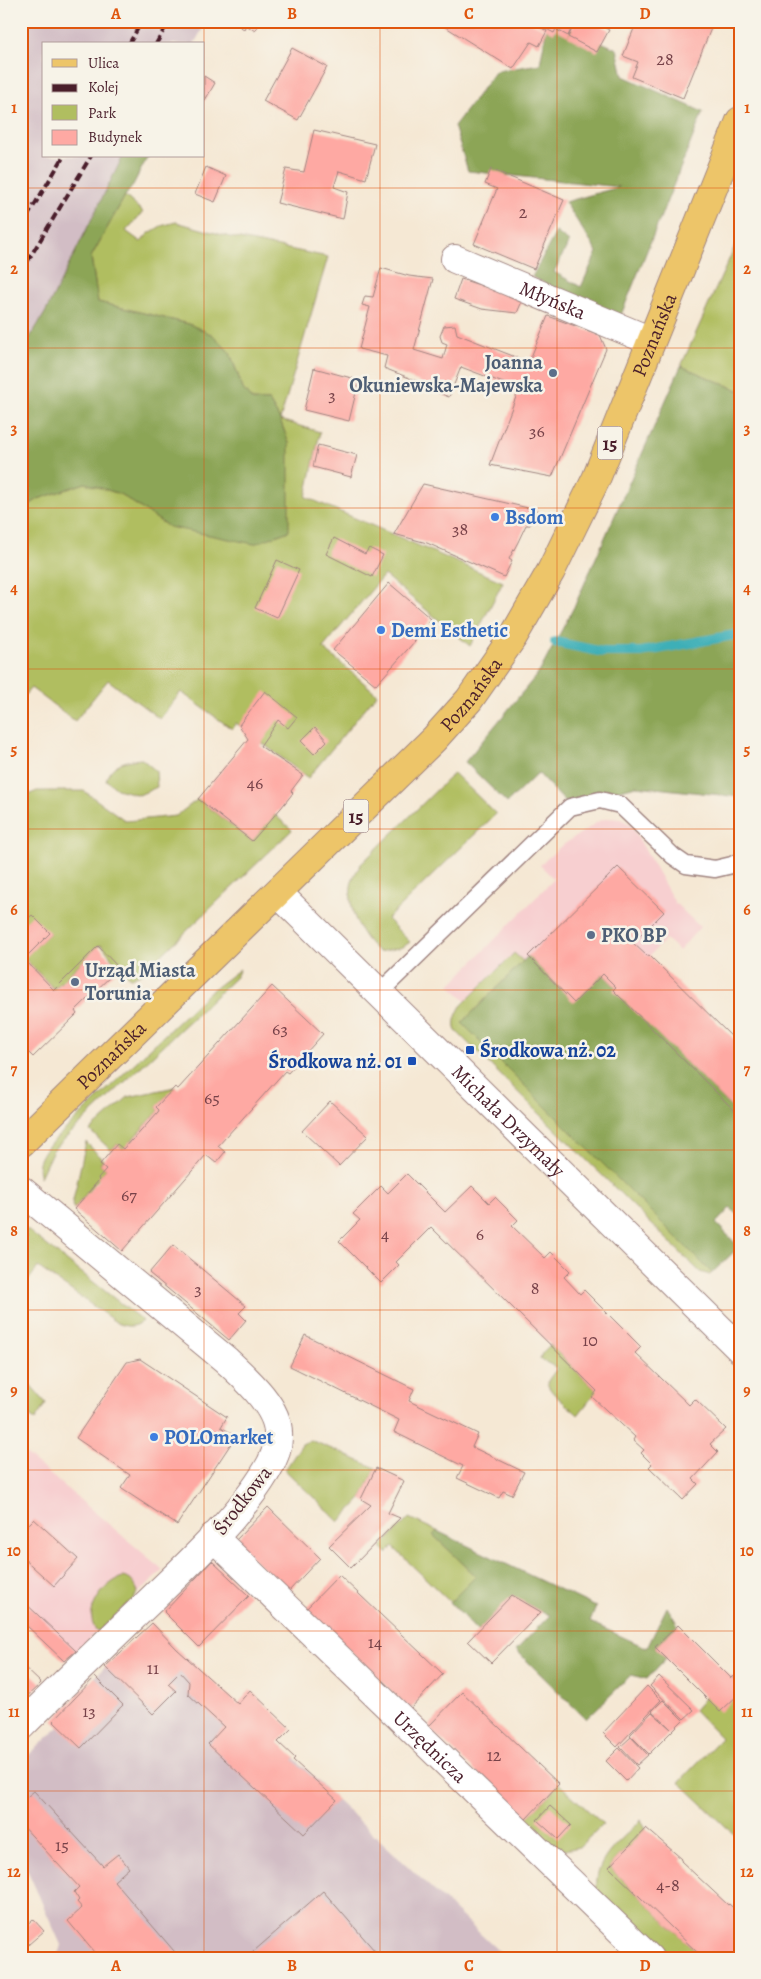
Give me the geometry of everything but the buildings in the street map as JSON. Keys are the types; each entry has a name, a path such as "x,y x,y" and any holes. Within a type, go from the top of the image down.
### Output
{"main road":[{"name":"Poznańska","path":"21,1143 440,733 469,700 513,637 551,571 596,479 740,121"}],"street":[{"name":"Młyńska","path":"455,260 651,341"},
{"name":"Michała Drzymały","path":"278,893 740,1349"},
{"name":"Środkowa","path":"21,1190 226,1360 251,1384 274,1415 278,1432 274,1457 253,1492 179,1573 21,1726"},
{"name":"Urzędnicza","path":"213,1537 649,1958"}],"lane":[{"path":"379,993 570,807 600,800 620,805 673,856 686,865 715,869 740,861"}],"shaded area":[{"path":"21,21 207,21 195,42 42,42 42,158 145,158 125,196 143,212 76,287 21,366"},
{"path":"608,818 621,819 631,825 675,903 700,927 679,951 666,939 534,1072 450,985 554,879 540,865 560,847 599,821"},
{"path":"21,1450 163,1570 76,1651 21,1599"},
{"path":"152,1623 177,1649 506,1958 57,1958 61,1945 21,1856 21,1762 59,1727 53,1721 105,1667"}],"green space":[{"path":"548,21 554,21 617,49 623,76 703,112 619,320 532,277 556,232 569,242 554,272 581,287 597,252 565,202 619,187 468,171 454,126 496,71 540,64"},
{"path":"122,158 147,158 91,257 98,302 189,324 213,335 230,353 243,389 252,400 269,401 280,420 289,443 289,531 254,544 169,527 120,494 85,483 38,499 21,511 21,352 45,313"},
{"path":"125,196 143,212 126,231 141,242 148,234 161,226 176,222 230,237 328,257 280,420 269,401 252,400 243,389 230,353 213,335 189,324 98,302 91,257"},
{"path":"740,235 740,391 681,366"},
{"path":"681,366 740,391 740,797 636,786 570,803 570,807 538,773 507,803 465,762 540,671 575,605"},
{"path":"280,420 320,432 306,497 503,582 470,646 384,575 323,648 377,694 308,778 236,723 232,729 181,692 160,719 108,680 75,721 31,688 21,699 21,511 38,499 85,483 120,494 169,527 289,443"},
{"path":"142,759 156,771 157,787 139,795 117,789 106,780 108,774 116,766 131,760"},
{"path":"454,773 496,814 387,919 410,942 403,947 379,952 366,938 356,920 351,900 352,881 361,864"},
{"path":"37,791 84,791 126,821 176,816 198,799 252,841 275,815 292,830 143,973 131,978 119,968 102,945 98,946 54,989 24,958 50,933 21,925 21,798"},
{"path":"514,953 523,961 462,1023 712,1273 710,1275 700,1272 456,1031 455,1021 461,1006"},
{"path":"528,956 574,1002 603,974 616,987 614,990 740,1116 740,1218 730,1208 716,1223 739,1247 712,1273 462,1023"},
{"path":"240,969 236,977 53,1150 40,1177 38,1165 48,1146 208,993"},
{"path":"175,1087 156,1107 159,1110 158,1112 123,1149 117,1144 111,1150 90,1131 128,1097"},
{"path":"86,1142 103,1160 100,1164 106,1169 74,1209 72,1205"},
{"path":"21,1225 143,1321 137,1325 130,1326 117,1323 38,1267 21,1291"},
{"path":"550,1345 597,1391 578,1415 554,1394 548,1385 548,1381 557,1368 540,1359 542,1353"},
{"path":"21,1374 46,1403 35,1420 21,1410"},
{"path":"311,1440 376,1468 361,1499 339,1522 285,1470 302,1444"},
{"path":"409,1518 437,1531 434,1535 476,1576 450,1602 393,1547 387,1553 381,1547"},
{"path":"437,1531 596,1607 590,1622 647,1648 667,1607 678,1625 655,1647 666,1658 647,1679 631,1675 586,1719 516,1650 550,1615 512,1596 477,1631 450,1602 476,1576 433,1535"},
{"path":"123,1577 136,1586 138,1592 134,1598 97,1631 93,1624 93,1607 102,1592 109,1585"},
{"path":"740,1693 740,1840 679,1782 721,1738 694,1710 705,1697"},
{"path":"559,1784 603,1824 579,1847 560,1851 522,1823"},
{"path":"641,1820 646,1828 609,1867 703,1958 662,1958 598,1896 598,1873 602,1863 616,1845"}],"waterway":[{"path":"555,642 603,652 641,652 740,634"}],"railway":[{"path":"130,42 142,21"},
{"path":"157,42 169,21"},
{"path":"21,227 63,158"},
{"path":"21,272 90,158"}],"place":[{"name":"Joanna Okuniewska-Majewska","path":"553,373"},
{"name":"Bsdom","path":"495,517"},
{"name":"Demi Esthetic","path":"381,630"},
{"name":"PKO BP","path":"591,935"},
{"name":"Urząd Miasta Torunia","path":"75,982"},
{"name":"Środkowa nż. 02","path":"470,1050"},
{"name":"Środkowa nż. 01","path":"412,1061"},
{"name":"POLOmarket","path":"154,1437"}]}
